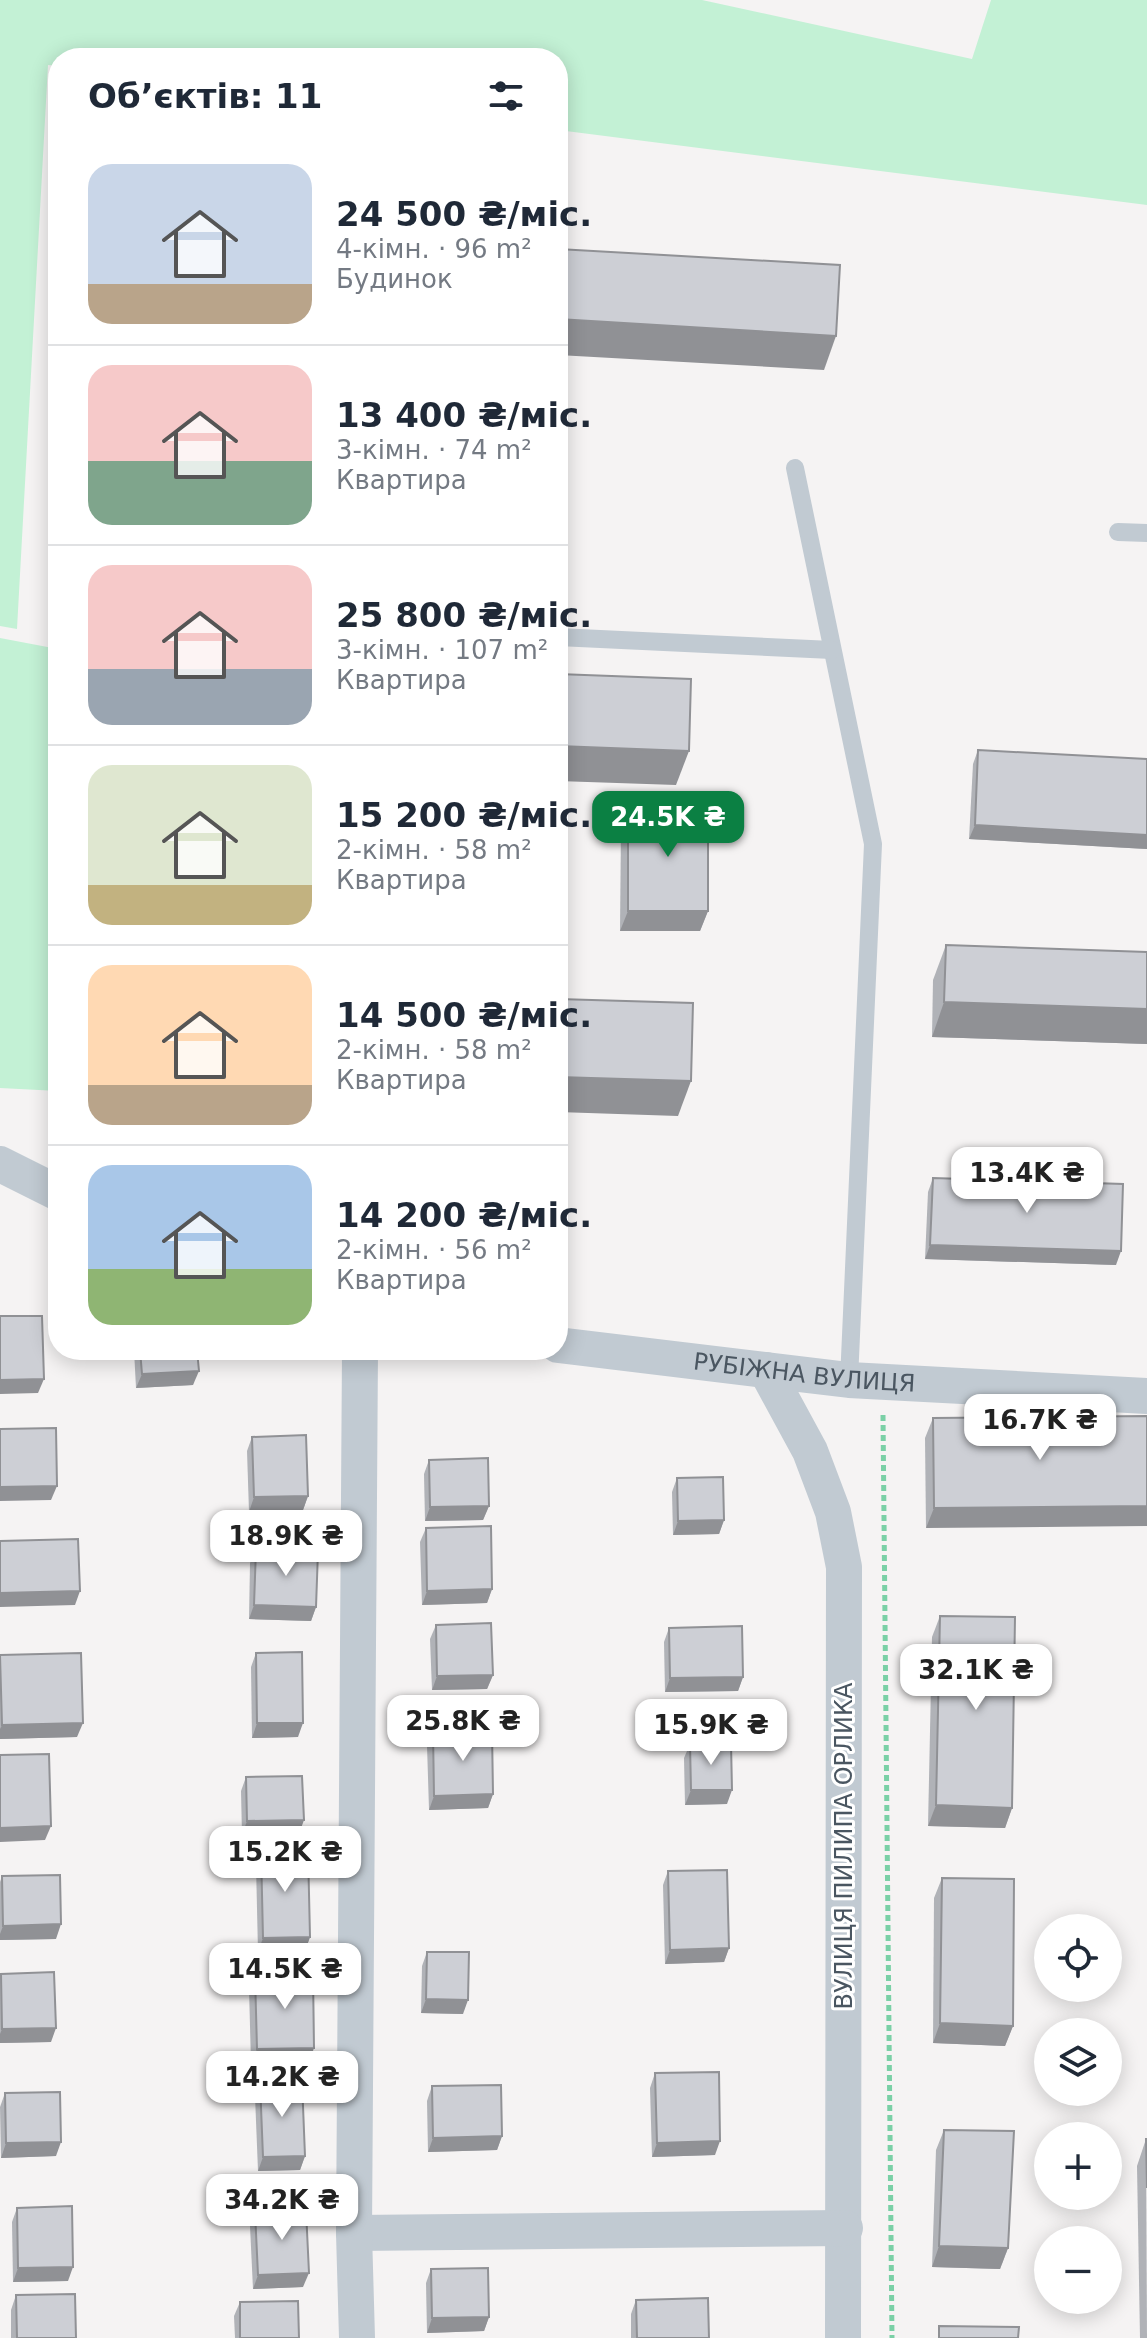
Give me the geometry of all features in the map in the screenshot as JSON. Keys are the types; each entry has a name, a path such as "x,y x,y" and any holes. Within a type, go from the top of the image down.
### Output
{"street":[{"path":"0,1164 48,1188"},
{"name":"РУБІЖНА ВУЛИЦЯ","path":"568,1346 866,1381 1147,1396"},
{"path":"357,2338 354,2233 360,1360"},
{"name":"ВУЛИЦЯ ПИЛИПА ОРЛИКА","path":"766,1370 810,1451 833,1512 844,1567 843,2338"},
{"path":"354,2233 845,2228"}],"lane":[{"path":"795,468 873,844 866,1381"},
{"path":"1118,532 1147,533"},
{"path":"568,637 832,650"}],"path":[{"path":"866,1381 892,2338"}],"green space":[{"path":"0,0 702,0 972,59 991,0 1147,0 1147,205 568,131 568,48 48,48 17,629 0,626"},
{"path":"0,638 48,647 48,1090 0,1088"}],"building":[{"path":"568,250 840,265 836,336 568,320"},
{"path":"568,674 691,679 689,751 568,746"},
{"path":"978,750 1147,759 1147,835 975,825"},
{"path":"628,807 708,807 708,911 628,911"},
{"path":"946,945 1147,952 1147,1009 944,1002"},
{"path":"568,999 693,1003 691,1081 568,1077"},
{"path":"933,1178 1123,1184 1121,1251 930,1245"},
{"path":"0,1316 42,1316 44,1379 0,1380"},
{"path":"141,1360 198,1360 199,1371 142,1374"},
{"path":"1147,1416 1147,1506 934,1508 933,1418"},
{"path":"56,1428 57,1486 0,1487 0,1429"},
{"path":"306,1435 308,1496 254,1497 252,1437"},
{"path":"488,1458 489,1506 430,1507 429,1460"},
{"path":"723,1477 724,1520 678,1521 677,1478"},
{"path":"491,1526 492,1589 427,1591 426,1528"},
{"path":"78,1539 80,1591 0,1593 0,1541"},
{"path":"256,1549 318,1551 316,1607 254,1605"},
{"path":"940,1616 1015,1617 1012,1808 936,1805"},
{"path":"491,1623 493,1675 437,1676 436,1625"},
{"path":"742,1626 743,1677 670,1678 669,1628"},
{"path":"302,1652 303,1723 257,1723 256,1653"},
{"path":"81,1653 83,1723 2,1725 0,1655"},
{"path":"492,1731 493,1794 434,1796 433,1732"},
{"path":"731,1743 732,1790 691,1790 690,1744"},
{"path":"49,1754 51,1826 0,1828 0,1755"},
{"path":"302,1776 304,1820 247,1821 246,1777"},
{"path":"261,1850 308,1850 310,1937 263,1938"},
{"path":"727,1870 729,1948 670,1950 668,1871"},
{"path":"60,1875 61,1924 3,1926 2,1876"},
{"path":"942,1878 1014,1879 1013,2026 940,2023"},
{"path":"427,1952 469,1952 468,2000 426,1999"},
{"path":"54,1972 56,2028 2,2029 1,1974"},
{"path":"313,1974 314,2048 257,2049 255,1975"},
{"path":"719,2072 720,2141 657,2143 655,2073"},
{"path":"302,2081 305,2156 263,2157 260,2082"},
{"path":"501,2085 502,2136 433,2138 432,2086"},
{"path":"60,2092 61,2142 6,2143 5,2093"},
{"path":"944,2130 1014,2131 1008,2248 939,2246"},
{"path":"72,2206 73,2267 18,2268 17,2208"},
{"path":"306,2210 309,2273 258,2275 255,2212"},
{"path":"488,2268 489,2317 432,2318 431,2269"},
{"path":"75,2294 76,2338 17,2338 16,2295"},
{"path":"708,2298 709,2338 637,2338 636,2300"},
{"path":"298,2301 299,2338 240,2338 240,2302"},
{"path":"939,2326 1019,2327 1018,2338 939,2338"}]}
